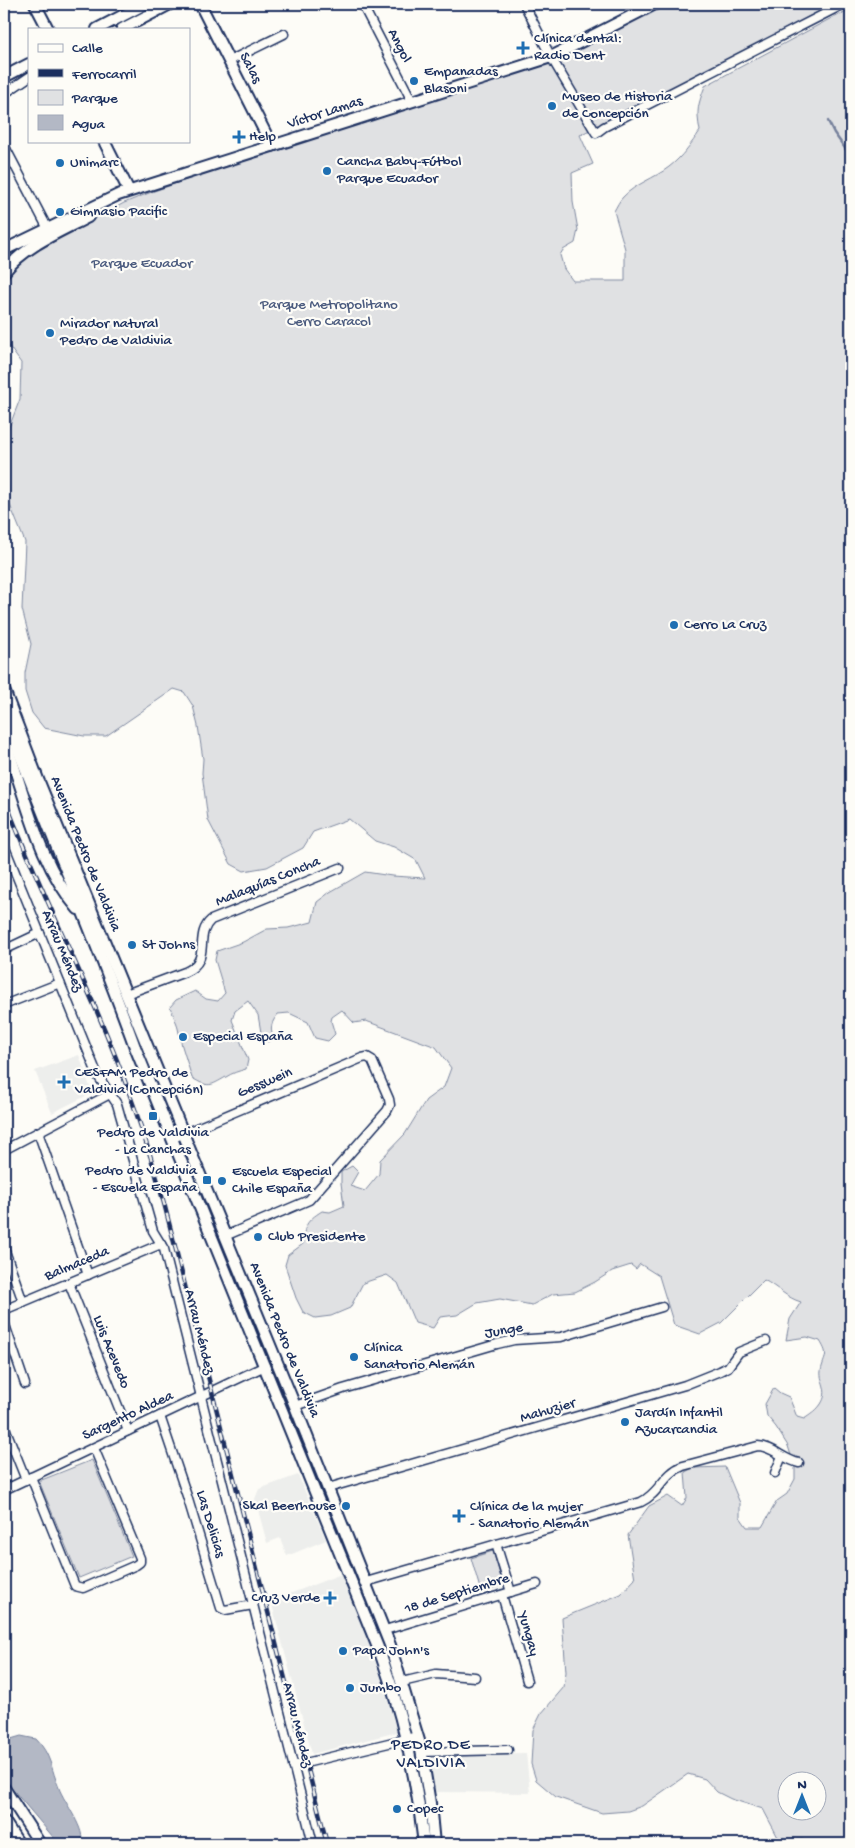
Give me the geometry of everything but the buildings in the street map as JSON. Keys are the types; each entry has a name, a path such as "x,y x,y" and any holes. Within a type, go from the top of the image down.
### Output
{"main road":[{"path":"35,4 47,28"},
{"path":"99,28 145,4"},
{"path":"124,28 170,4"},
{"name":"Salas","path":"200,4 272,146"},
{"name":"Víctor Lamas","path":"7,248 109,198 551,57 654,4"},
{"path":"4,77 28,65"},
{"path":"4,272 13,262 30,249 107,206 129,191 104,142"},
{"name":"Avenida Pedro de Valdivia","path":"4,690 71,870 85,917 110,976 135,1047 388,1673 406,1738 416,1787 424,1844"},
{"name":"Avenida Pedro de Valdivia","path":"4,714 30,785 71,870 126,994 385,1630 418,1736 430,1803 434,1844"},
{"path":"4,742 11,757 38,838 50,866 68,896 85,917"},
{"path":"30,785 38,838"},
{"path":"50,866 71,870"},
{"path":"274,1354 265,1366 273,1367 281,1372"},
{"path":"285,1416 295,1406"},
{"path":"313,1484 320,1488 328,1488"},
{"path":"350,1576 356,1580 366,1582 358,1595"},
{"path":"4,1788 40,1844"},
{"path":"4,1821 19,1844"}],"street":[{"name":"Angol","path":"362,4 412,101"},
{"path":"524,4 551,57 596,133 604,127 844,4"},
{"path":"848,4 851,10"},
{"path":"229,61 284,34"},
{"path":"4,94 28,79"},
{"path":"4,145 48,229"},
{"name":"Arrau Méndez","path":"4,845 100,1080 117,1104 153,1230 166,1257 313,1844"},
{"name":"Malaquías Concha","path":"126,994 194,967 202,953 203,931 211,920 340,868"},
{"path":"4,950 40,933"},
{"path":"4,1004 60,983"},
{"name":"Gesswein","path":"172,1138 362,1058 369,1057 373,1062 389,1099 390,1105 387,1110 309,1200 225,1236"},
{"path":"4,1150 110,1094"},
{"path":"38,1132 88,1274"},
{"name":"Balmaceda","path":"4,1310 161,1244"},
{"path":"4,1248 23,1302"},
{"name":"Luis Acevedo","path":"69,1283 128,1432"},
{"name":"Junge","path":"295,1406 351,1386 497,1344 514,1340 555,1338 662,1307"},
{"path":"4,1322 25,1384"},
{"name":"Mahuzier","path":"328,1488 685,1385 728,1367 739,1352 766,1341"},
{"name":"Sargento Aldea","path":"4,1490 265,1366"},
{"name":"Las Delicias","path":"160,1416 187,1496 221,1608 225,1610 253,1605"},
{"path":"4,1425 75,1586 83,1588 140,1562 94,1448"},
{"path":"366,1582 645,1500 652,1495 671,1472 683,1466 758,1446 765,1446 799,1463"},
{"path":"775,1473 782,1456"},
{"name":"Yungay","path":"496,1544 511,1592"},
{"name":"18 de Septiembre","path":"385,1630 536,1584"},
{"name":"Yungay","path":"502,1595 526,1681"},
{"path":"402,1682 436,1674 475,1677"},
{"path":"293,1766 418,1736"},
{"path":"421,1752 508,1750"}],"shaded area":[{"name":"CESFAM Pedro de Valdivia (Concepción)","path":"79,1055 92,1093 52,1113 35,1071"},
{"path":"298,1475 326,1540 287,1556 280,1538 267,1543 255,1499 259,1489"},
{"path":"344,1573 381,1678 397,1732 312,1754 271,1601"},
{"path":"526,1753 530,1793 434,1792 426,1755"}],"green space":[{"path":"664,4 833,4 580,135 593,164 572,173 573,202 578,230 575,243 563,250 560,255 564,269 573,281 625,281 625,249 614,211 620,200 628,192 669,167 693,141 700,131 698,108 705,86 839,14 848,13 851,19 851,1837 848,1844 809,1844 802,1839 781,1843 763,1809 731,1799 717,1792 705,1779 688,1774 642,1806 628,1811 602,1813 556,1797 536,1780 531,1764 533,1730 541,1714 564,1687 566,1672 562,1618 621,1594 635,1579 628,1535 649,1506 668,1496 682,1506 687,1498 685,1472 693,1468 725,1467 740,1503 740,1517 747,1527 762,1527 777,1501 787,1494 795,1479 795,1468 788,1446 767,1416 765,1404 774,1388 789,1397 797,1417 804,1419 820,1406 825,1392 821,1373 826,1354 820,1341 807,1337 786,1340 790,1319 801,1302 791,1298 764,1280 721,1323 700,1334 674,1325 659,1276 640,1264 636,1269 631,1265 612,1271 575,1292 553,1294 532,1305 500,1299 477,1303 457,1315 440,1317 433,1328 415,1323 398,1283 387,1275 363,1283 350,1308 331,1316 315,1318 303,1312 296,1298 285,1265 288,1255 303,1244 305,1228 312,1218 322,1211 330,1212 344,1206 341,1172 352,1166 358,1172 350,1186 365,1191 379,1174 380,1160 405,1134 426,1100 444,1087 451,1068 436,1047 366,1021 354,1023 342,1010 332,1017 331,1021 335,1034 328,1041 315,1038 308,1022 289,1013 278,1014 272,1025 273,1038 268,1042 262,1038 258,1015 248,1001 235,1011 232,1020 248,1060 246,1069 209,1085 192,1078 177,1024 170,1007 176,1000 195,991 206,999 218,1001 225,993 215,960 217,951 243,942 267,929 288,928 312,922 317,902 330,892 365,872 425,878 416,860 394,847 375,841 349,819 313,832 303,848 267,867 244,871 231,864 208,820 198,726 193,706 184,692 174,689 106,736 84,736 44,728 32,713 25,691 25,673 31,644 22,609 25,542 10,505 6,466 8,430 20,399 21,363 6,342 4,342 4,276 16,264 33,252 124,203 154,191 267,152 539,66"},
{"path":"92,1460 132,1556 79,1578 39,1481"},
{"path":"493,1551 503,1585 481,1592 471,1558"}],"water":[{"path":"21,1736 36,1739 45,1750 56,1781 78,1824 82,1838 81,1844 59,1844 14,1791 4,1790 4,1741"}],"waterway":[{"path":"828,121 847,151"}],"railway":[{"path":"4,797 33,869 110,1042 149,1151 165,1207 327,1844"}],"place":[{"name":"Clínica dental: Radio Dent","path":"523,48"},
{"name":"Empanadas Blasoni","path":"414,81"},
{"name":"Museo de Historia de Concepción","path":"552,106"},
{"name":"Help","path":"239,137"},
{"name":"Unimarc","path":"60,163"},
{"name":"Cancha Baby-Fútbol Parque Ecuador","path":"327,171"},
{"name":"Gimnasio Pacific","path":"60,212"},
{"name":"Mirador natural Pedro de Valdivia","path":"50,333"},
{"name":"Cerro La Cruz","path":"674,625"},
{"name":"St Johns","path":"132,945"},
{"name":"Especial España","path":"183,1037"},
{"name":"CESFAM Pedro de Valdivia (Concepción)","path":"64,1082"},
{"name":"Pedro de Valdivia - La Canchas","path":"153,1116"},
{"name":"Pedro de Valdivia - Escuela España","path":"207,1180"},
{"name":"Escuela Especial Chile España","path":"222,1181"},
{"name":"Club Presidente","path":"258,1237"},
{"name":"Clínica Sanatorio Alemán","path":"354,1357"},
{"name":"Jardín Infantil Azucarcandia","path":"625,1422"},
{"name":"Skal Beerhouse","path":"346,1506"},
{"name":"Clínica de la mujer - Sanatorio Alemán","path":"459,1516"},
{"name":"Cruz Verde","path":"330,1598"},
{"name":"Papa John's","path":"343,1651"},
{"name":"Jumbo","path":"350,1688"},
{"name":"Copec","path":"397,1809"}],"district":[{"name":"PEDRO DE VALDIVIA","path":"431,1755"}],"park label":[{"name":"Parque Ecuador","path":"142,264"},
{"name":"Parque Metropolitano Cerro Caracol","path":"329,314"}]}
